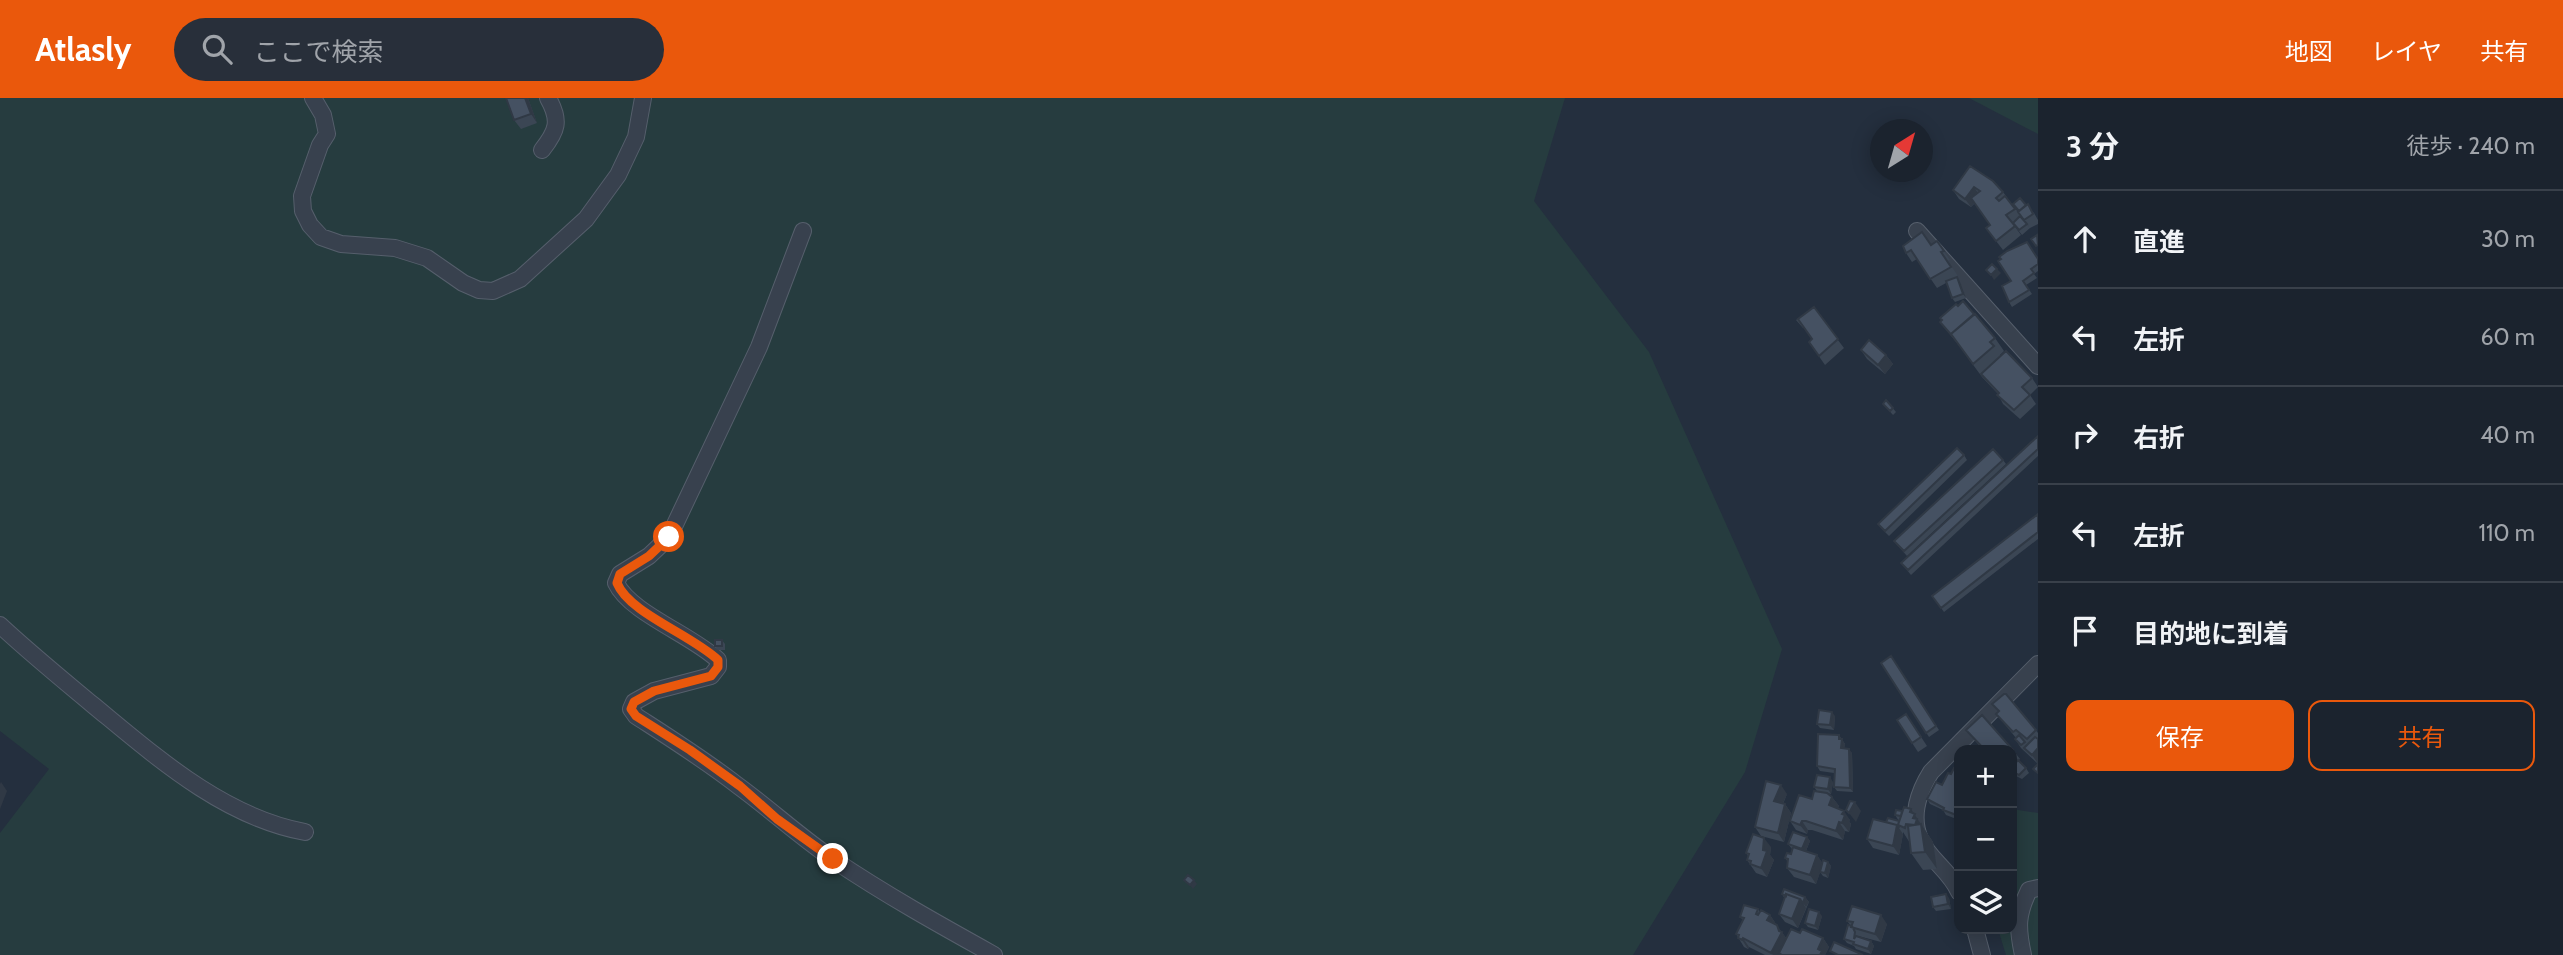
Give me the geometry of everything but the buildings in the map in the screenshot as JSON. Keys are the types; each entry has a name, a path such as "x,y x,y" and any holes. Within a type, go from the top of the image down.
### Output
{"street":[{"path":"313,98 323,115 327,134 320,145 302,196 303,211 310,225 321,237 341,244 395,248 427,258 463,283 479,290 492,291 520,279 586,219 618,175 636,137 643,98"},
{"path":"542,150 555,133 556,113 548,98"},
{"path":"803,231 759,347 669,537 649,556 620,574 617,583 621,594 705,648 718,660 718,667 711,676 654,691 634,702 631,709 636,716 740,786 777,819 833,859 921,915 994,955"},
{"path":"1917,231 2038,366"},
{"path":"0,625 113,721 199,788 240,810 305,832"},
{"path":"1954,885 1920,839 1917,803 1921,789 1931,772 2038,664"},
{"path":"2023,955 2018,931 2020,909 2029,890 2038,888"},
{"path":"1976,934 1982,955"}],"green space":[{"path":"0,98 1565,98 1534,201 1649,352 1782,649 1745,772 1633,955 0,955 0,833 49,769 0,731"},
{"path":"1969,98 2038,98 2038,134"},
{"path":"2017,810 2038,813 2038,955 2006,955 2000,934 2017,934"}],"route":[{"path":"669,537 649,556 620,574 617,583 621,594 705,648 718,660 718,667 711,676 654,691 634,702 631,709 636,716 740,786 777,819 833,859"}]}
